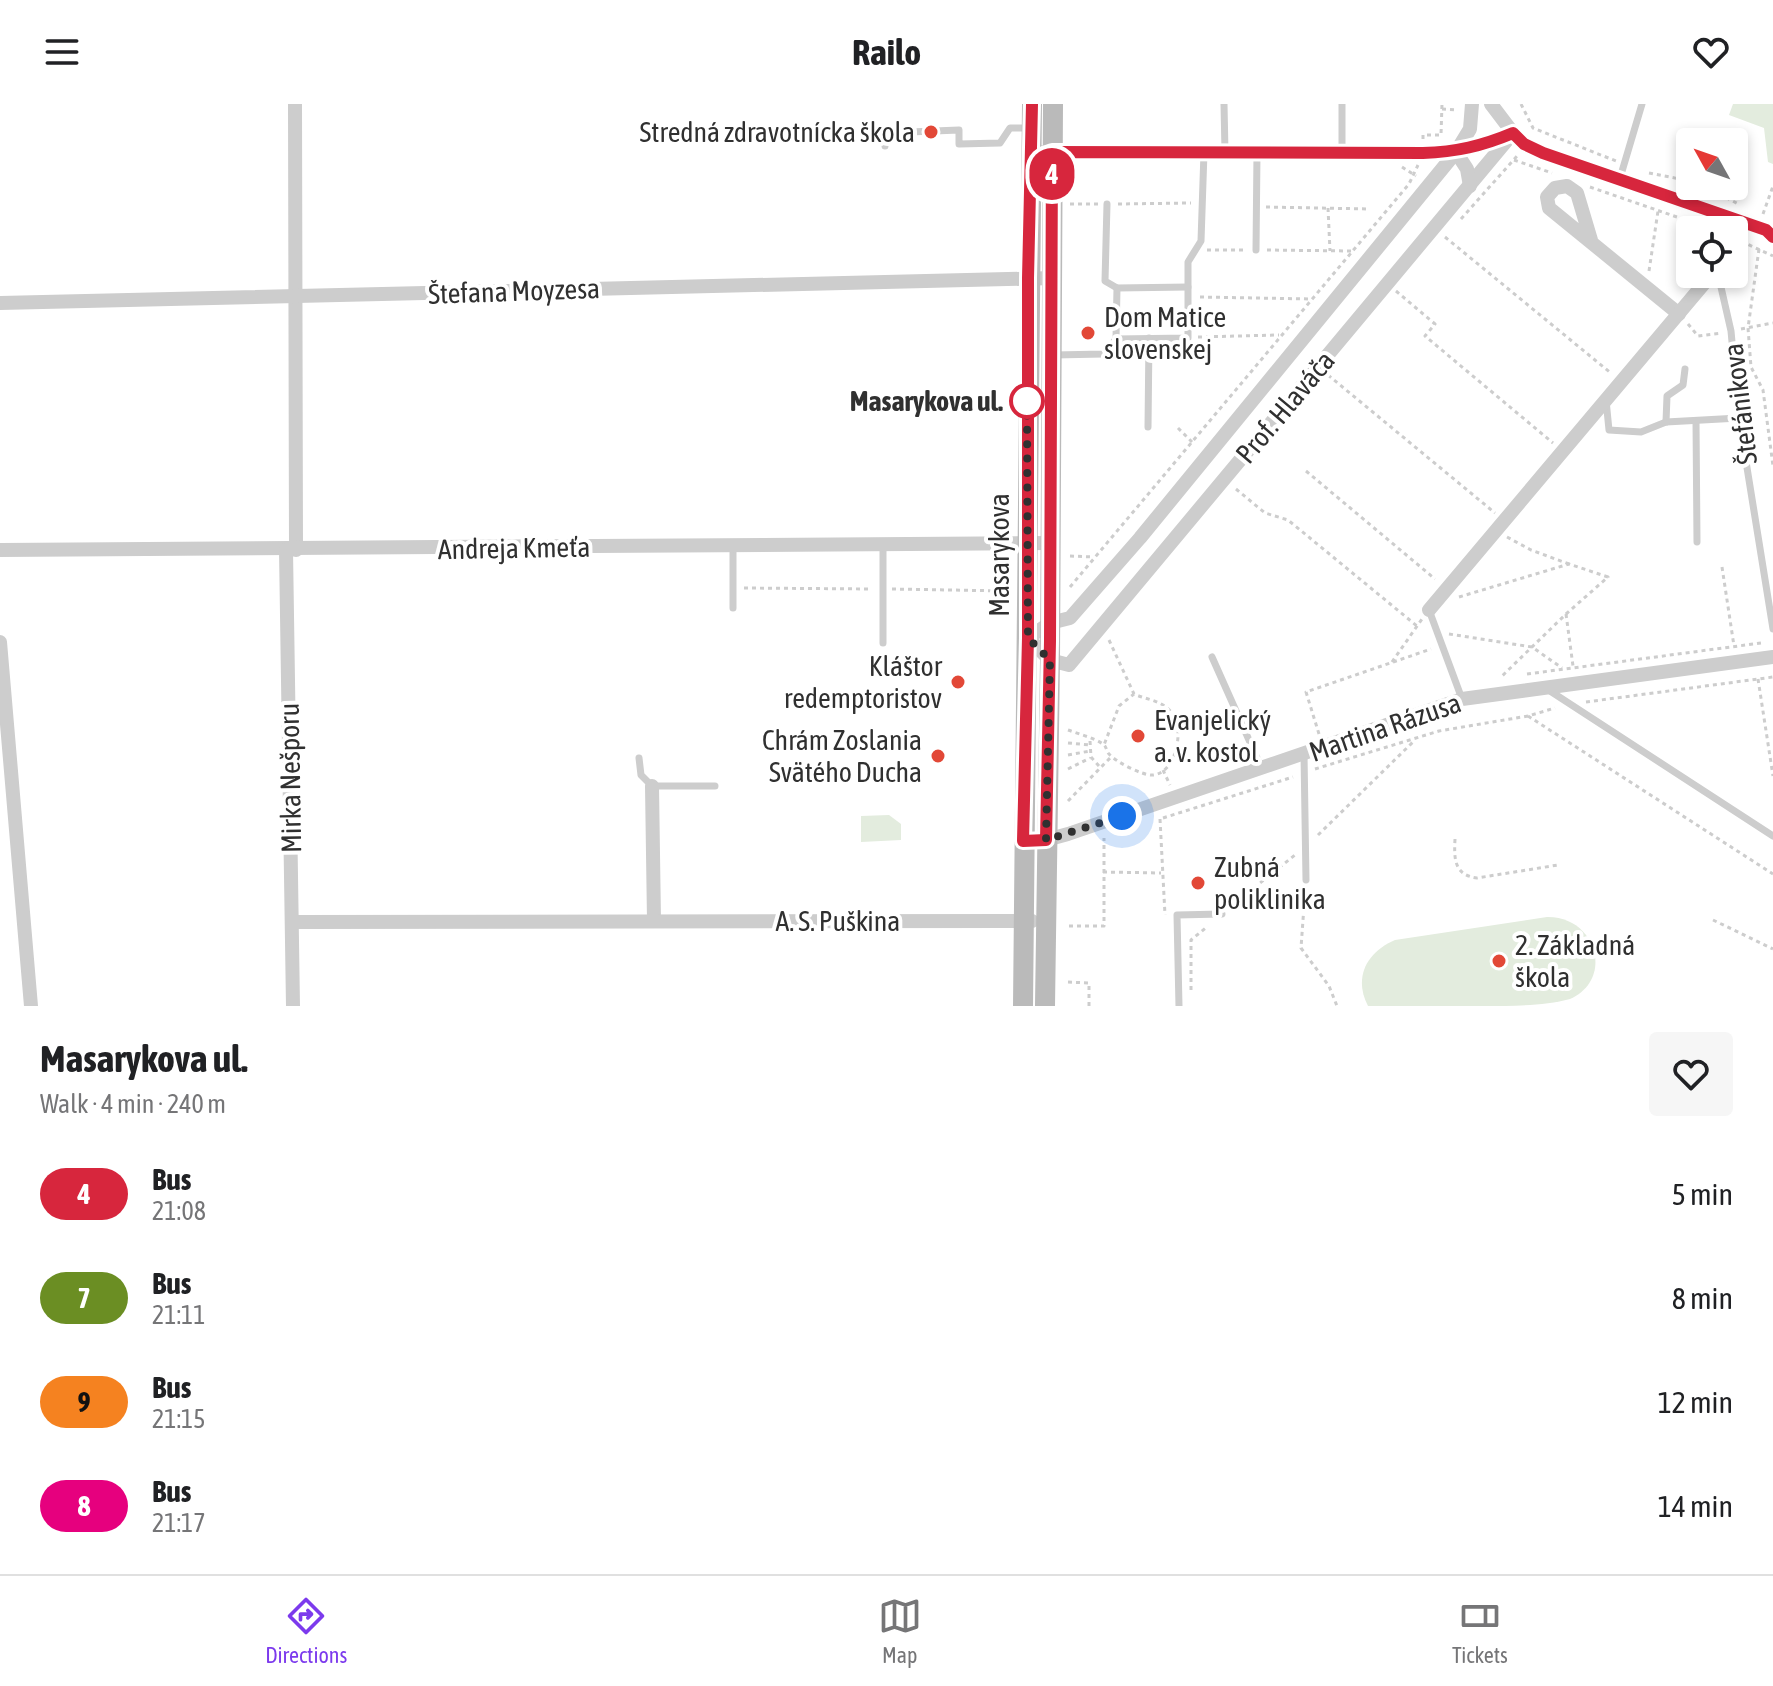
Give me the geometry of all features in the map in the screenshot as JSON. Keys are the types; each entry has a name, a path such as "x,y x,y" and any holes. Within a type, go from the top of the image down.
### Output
{"main road":[{"name":"Masarykova","path":"1023,1006 1032,104"},
{"name":"Masarykova","path":"1045,1006 1049,694 1060,662 1050,623 1053,104"}],"street":[{"name":"Mirka Nešporu","path":"293,1006 291,550 296,297 295,104"},
{"name":"Prof. Hlaváča","path":"1028,638 1050,623 1070,618 1140,538 1456,152 1470,129 1472,104"},
{"path":"1491,104 1513,133 1533,149 1771,229"},
{"path":"1031,152 1456,152 1513,133"},
{"name":"Prof. Hlaváča","path":"1060,662 1160,556 1226,479 1513,133"},
{"path":"1456,152 1467,169 1470,186"},
{"path":"1591,240 1679,314"},
{"name":"Štefana Moyzesa","path":"0,303 1053,278"},
{"path":"1431,607 1620,381 1702,288"},
{"path":"1140,538 1160,556"},
{"name":"Andreja Kmeťa","path":"0,550 1050,543"},
{"path":"1028,638 1060,662"},
{"path":"0,642 31,1006"},
{"name":"Martina Rázusa","path":"1023,841 1046,840 1462,699 1773,657"},
{"path":"652,786 654,921"},
{"name":"A. S. Puškina","path":"293,922 1046,921"}],"lane":[{"path":"1224,104 1225,152"},
{"path":"1342,104 1342,152"},
{"path":"1619,180 1642,104"},
{"path":"885,146 885,133 959,130 959,144 1000,143 1010,128 1031,128"},
{"path":"1116,339 1188,338 1188,262 1201,241 1204,152"},
{"path":"1256,250 1257,152"},
{"path":"1107,204 1105,281 1117,288 1188,287"},
{"path":"1052,355 1104,354 1116,339 1117,288"},
{"name":"Štefánikova","path":"1719,288 1731,331 1739,418 1773,629"},
{"path":"1148,427 1149,338"},
{"path":"1666,422 1667,396 1683,385 1685,369"},
{"path":"1606,398 1609,430 1641,432 1666,422 1739,418"},
{"path":"1696,421 1697,542"},
{"path":"883,545 883,643"},
{"path":"733,546 733,608"},
{"path":"1431,607 1462,699"},
{"path":"1212,657 1262,769"},
{"path":"1545,688 1773,836"},
{"path":"1304,754 1306,880"},
{"path":"639,758 641,775 652,786 715,786"},
{"path":"1179,1006 1177,915 1222,914"}],"path":[{"path":"1442,109 1464,110 1463,104"},
{"path":"1521,104 1533,128 1650,173 1676,178"},
{"path":"1514,160 1556,175"},
{"path":"1070,587 1414,175"},
{"path":"1584,185 1676,217"},
{"path":"1763,214 1773,186"},
{"path":"1734,200 1747,209"},
{"path":"1070,204 1203,203"},
{"path":"1257,207 1370,209"},
{"path":"1328,208 1330,251"},
{"path":"1646,285 1658,211"},
{"path":"1755,211 1763,214 1771,229"},
{"path":"1442,234 1620,381"},
{"path":"1748,244 1773,256"},
{"path":"1759,249 1748,328 1751,367 1763,390 1773,466"},
{"path":"1195,250 1351,251"},
{"path":"1395,291 1435,324 1425,336 1562,450"},
{"path":"1188,297 1311,299"},
{"path":"1188,338 1281,335 1296,349"},
{"path":"1318,367 1500,524 1511,540 1608,577 1500,679"},
{"path":"1178,428 1192,442"},
{"path":"1188,447 1202,460"},
{"path":"1306,471 1446,589"},
{"path":"1226,479 1265,513 1288,520 1417,626"},
{"path":"1070,556 1096,557"},
{"path":"1392,663 1431,607 1569,564"},
{"path":"1722,567 1734,646"},
{"path":"733,587 1008,591"},
{"path":"1566,614 1574,667"},
{"path":"1437,632 1532,647 1562,668"},
{"path":"1068,743 1104,745 1111,757 1135,771 1157,775 1179,745 1179,728 1173,715 1163,704 1134,694 1107,636"},
{"path":"1330,765 1306,692 1442,646"},
{"path":"1177,915 1163,915 1160,819 1439,731 1528,716 1570,704 1773,677"},
{"path":"1758,679 1773,776"},
{"path":"1104,745 1119,706 1134,694"},
{"path":"1528,716 1773,874"},
{"path":"1068,730 1090,742"},
{"path":"1318,835 1417,739"},
{"path":"1090,742 1091,757 1099,766"},
{"path":"1068,755 1090,751"},
{"path":"1068,769 1091,757"},
{"path":"1068,801 1111,757"},
{"path":"1069,926 1104,926 1104,837 1092,841"},
{"path":"1455,839 1454,858 1459,871 1466,876 1477,878 1558,865"},
{"path":"1103,872 1161,873"},
{"path":"1306,880 1301,948 1329,986 1337,1006"},
{"path":"1713,920 1773,949"},
{"path":"1068,982 1089,983 1089,1006"}],"shaded area":[{"path":"1733,104 1773,104 1773,164 1768,162 1764,128 1729,115"},
{"path":"889,815 901,824 901,840 861,842 861,816"},
{"path":"1547,917 1564,919 1578,927 1588,937 1594,950 1592,978 1584,990 1570,999 1517,1006 1368,1006 1362,985 1365,967 1377,951 1395,940"}],"bus line":[{"name":"4","path":"1032,104 1027,400 1028,638 1023,841 1046,840 1052,152 1456,152 1513,133 1524,144 1543,153 1766,230 1773,237"}],"place":[{"name":"Stredná zdravotnícka škola","path":"931,132"},
{"name":"Dom Matice slovenskej","path":"1088,333"},
{"name":"Masarykova ul.","path":"1027,401"},
{"name":"Kláštor redemptoristov","path":"958,682"},
{"name":"Evanjelický a. v. kostol","path":"1138,736"},
{"name":"Chrám Zoslania Svätého Ducha","path":"938,756"},
{"name":"Zubná poliklinika","path":"1198,883"},
{"name":"2. Základná škola","path":"1499,961"}],"route":[{"path":"1027,401 1028,638 1050,660 1046,840 1122,816"}]}
